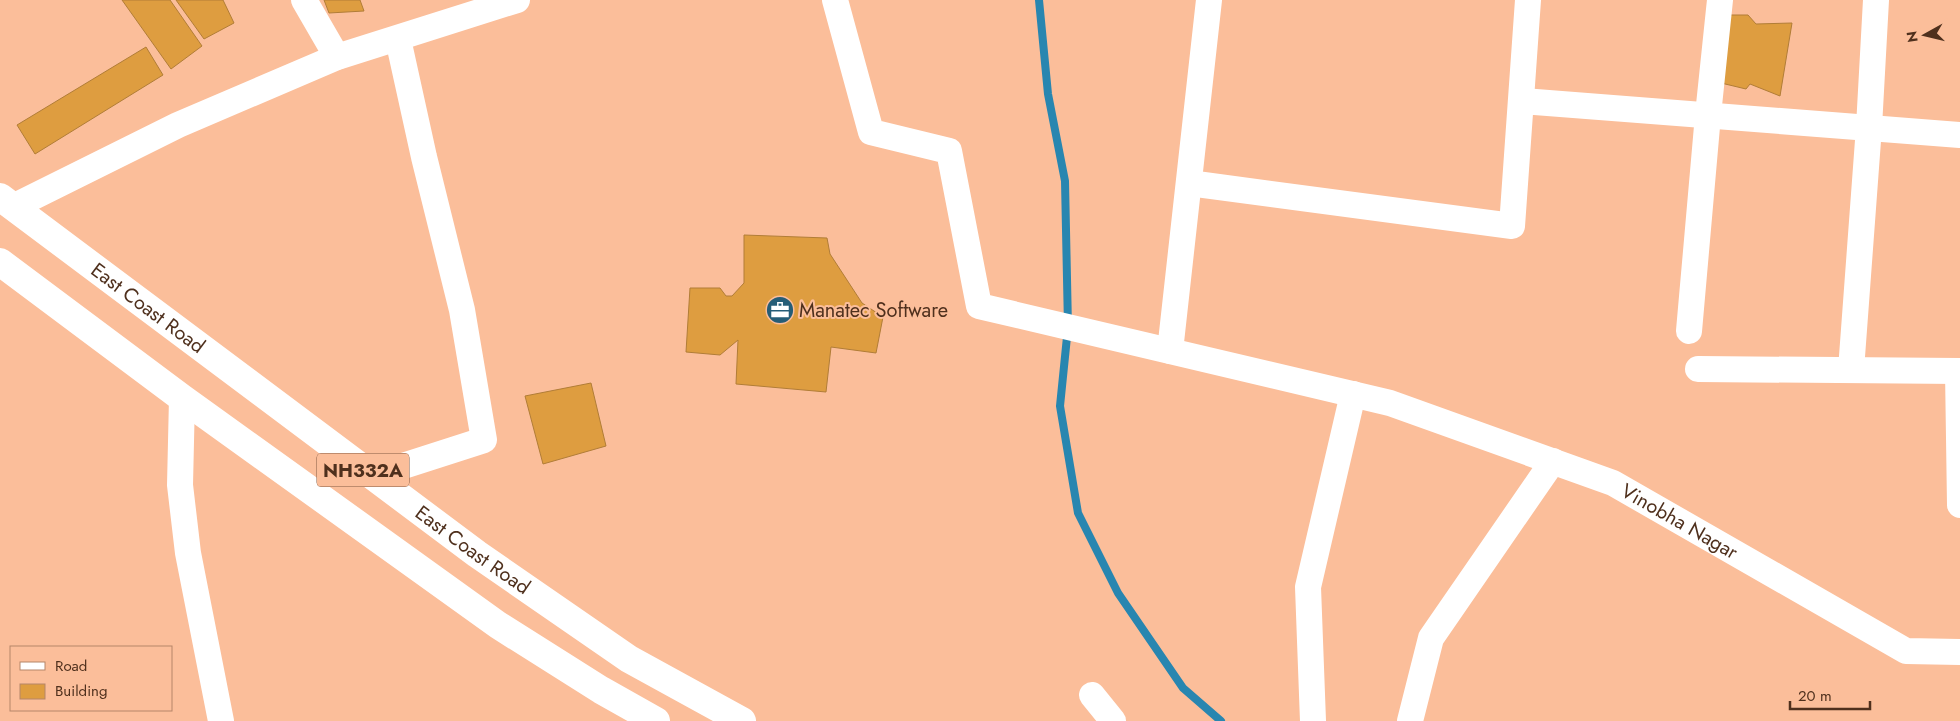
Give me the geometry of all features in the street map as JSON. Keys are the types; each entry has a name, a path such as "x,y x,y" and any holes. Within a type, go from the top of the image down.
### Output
{"highway":[{"name":"East Coast Road","path":"6,202 476,554 629,659 742,721"},
{"name":"NH332A","path":"0,262 182,398 498,625 602,690 656,721"}],"street":[{"path":"304,0 336,58"},
{"path":"6,202 178,125 336,58 517,0"},
{"name":"Vinobha Nagar","path":"835,0 871,132 949,151 979,306 1390,403 1613,483 1906,651 1960,652"},
{"path":"1170,351 1209,0"},
{"path":"1189,183 1512,226 1528,0"},
{"path":"1689,330 1720,0"},
{"path":"1851,370 1870,127 1876,0"},
{"path":"372,476 484,440 462,310 424,157 398,39"},
{"path":"1522,102 1960,135"},
{"path":"1698,369 1959,371 1960,505"},
{"path":"1313,721 1308,587 1353,394"},
{"path":"182,398 180,485 188,553 221,721"},
{"path":"1410,721 1431,638 1553,461"},
{"path":"1092,695 1113,721"}],"building":[{"path":"122,0 170,0 202,46 171,69"},
{"path":"176,0 223,0 234,23 204,39"},
{"path":"324,0 360,0 364,11 329,13"},
{"path":"1722,15 1748,15 1756,24 1792,23 1780,96 1750,84 1746,89 1721,83"},
{"path":"146,47 163,75 35,154 17,125"},
{"name":"Manatec Software","path":"744,235 827,238 830,254 862,303 883,317 876,353 831,347 826,392 736,384 738,340 720,355 686,352 690,288 720,288 726,296 732,296 744,283"},
{"path":"591,383 606,446 543,464 525,396"}],"waterway":[{"path":"1039,0 1048,94 1065,181 1068,327 1060,406 1078,513 1118,593 1183,688 1221,721"}],"place":[{"name":"Manatec Software","path":"780,310"}]}
